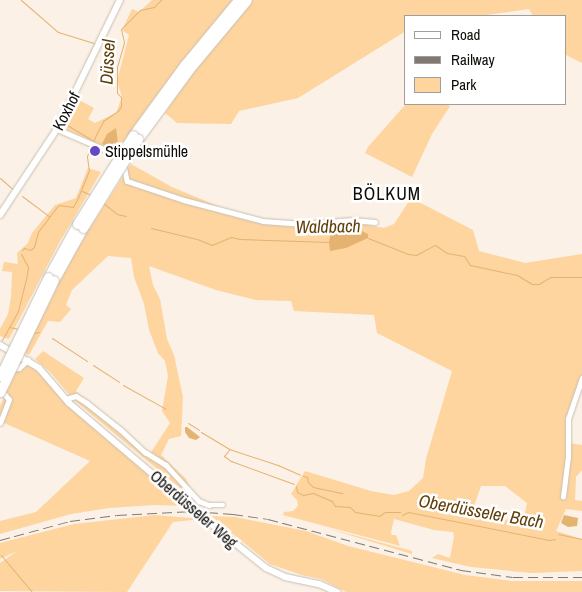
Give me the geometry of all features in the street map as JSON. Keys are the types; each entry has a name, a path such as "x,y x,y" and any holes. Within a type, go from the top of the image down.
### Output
{"highway":[{"path":"0,376 80,226 136,137 185,64 238,0"},
{"path":"136,137 247,0"},
{"path":"0,390 51,278"}],"street":[{"name":"Koxhof","path":"0,215 57,129 120,0"},
{"path":"57,129 90,143 121,160 126,180 184,200 268,222 303,224 352,220 375,222"},
{"name":"Oberdüsseler Weg","path":"0,345 28,360 50,378 66,399 205,519 266,568 284,577 317,583 337,592"},
{"path":"0,368 16,370 28,360"},
{"path":"564,497 568,458 568,419 582,378"},
{"path":"0,390 7,395 9,400 0,423"},
{"name":"Oberdüsseler Weg","path":"66,399 76,396 87,403 145,452 166,465 201,502 223,505"}],"green space":[{"path":"152,0 234,0 181,63 116,152 61,127 77,99 94,108 88,119 95,123 116,113 122,97 117,81 129,35 122,30 132,9 139,12"},
{"path":"252,0 582,0 582,63 567,56 567,15 532,15 529,9 486,15 404,15 404,32 298,98 239,111 231,124 177,123 165,113 194,70"},
{"path":"405,105 450,106 432,134 412,177 365,153 368,147"},
{"path":"131,164 172,187 256,222 305,227 331,223 333,219 384,228 394,224 411,198 473,230 479,251 525,263 582,254 582,382 570,416 569,443 582,445 582,470 576,477 575,500 582,501 582,511 566,509 556,531 582,539 582,571 532,573 471,567 432,558 438,554 450,558 454,537 453,532 434,530 394,519 391,532 392,535 396,535 400,546 283,515 284,512 293,511 298,506 297,500 291,494 305,471 371,491 394,495 409,491 423,478 426,459 452,371 377,333 374,315 294,311 291,301 256,300 216,290 149,266 153,285 160,299 167,339 174,355 183,397 181,436 169,439 161,455 186,479 197,502 73,399 50,372 35,359 43,351 84,378 76,391 148,457 170,423 162,411 168,376 165,361 158,353 149,330 144,304 134,277 131,258 108,256 72,290 66,305 71,309 60,322 48,321 29,355 24,353 74,253","holes":["481,486 505,486 527,503 523,523 472,512"]},
{"path":"88,168 101,172 59,243 9,339 0,336 0,329 8,314 11,297 12,272 2,271 4,262 18,264 17,253 28,243 32,233 55,205 76,198"},
{"path":"22,359 46,379 76,413 186,506 154,505 109,508 71,514 0,534 0,521 36,512 90,461 2,422 11,401 0,421 0,406"},
{"path":"155,515 202,519 173,522 127,592 0,591 0,563 17,551 0,559 0,543 74,524"},
{"path":"211,516 235,517 306,531 348,546 465,575 511,581 582,581 582,592 346,592 321,579 302,575 270,564"},
{"path":"326,528 412,551 412,554"}],"shaded area":[{"path":"116,128 118,144 114,150 102,144 107,134"},
{"path":"356,228 368,234 368,238 346,248 330,251 331,231"},
{"path":"185,427 200,437 196,440 189,438 185,432"},
{"path":"564,515 578,518 577,526 568,527 561,523"}],"waterway":[{"path":"21,0 58,32 95,43 67,102"},
{"name":"Düssel","path":"22,250 24,248 30,250 34,247 38,232 59,205 73,207 77,200 89,171 87,156 96,135 103,121 118,111 121,106 121,97 117,93 117,67 124,42 121,29 140,10 154,7 161,0"},
{"path":"67,125 92,140"},
{"path":"0,178 14,190"},
{"name":"Waldbach","path":"82,191 91,195"},
{"path":"22,196 49,216"},
{"name":"Waldbach","path":"103,203 117,214 126,216"},
{"name":"Waldbach","path":"151,228 197,239 212,245 231,237 240,239 329,242"},
{"name":"Waldbach","path":"368,238 408,254 416,255 435,245 447,253 464,256 470,265 517,275 532,284 539,284 550,277 582,277"},
{"name":"Düssel","path":"2,340 18,311 26,280 28,267 21,254"},
{"name":"Oberdüsseler Bach","path":"9,327 19,329"},
{"name":"Oberdüsseler Bach","path":"33,333 39,332"},
{"name":"Oberdüsseler Bach","path":"52,338 87,361"},
{"name":"Oberdüsseler Bach","path":"93,365 119,382"},
{"name":"Oberdüsseler Bach","path":"123,385 166,409"},
{"name":"Oberdüsseler Bach","path":"188,423 199,430"},
{"path":"201,432 229,449 278,465 300,475"},
{"name":"Oberdüsseler Bach","path":"229,450 224,456 231,461 294,484"},
{"path":"303,476 307,477 308,482 313,487 342,493"},
{"name":"Oberdüsseler Bach","path":"296,486 297,492 303,495 313,493 332,501 335,506 350,507 355,512 379,516 385,512 400,512"},
{"name":"Oberdüsseler Bach","path":"402,515 408,512 550,540 555,539"},
{"name":"Oberdüsseler Bach","path":"558,534 582,539"},
{"path":"1,555 32,592"}],"railway":[{"path":"0,540 70,521 117,515 193,511 268,519 461,570 513,577 582,577"}],"place":[{"name":"Stippelsmühle","path":"95,151"}],"district":[{"name":"BÖLKUM","path":"387,194"}]}
